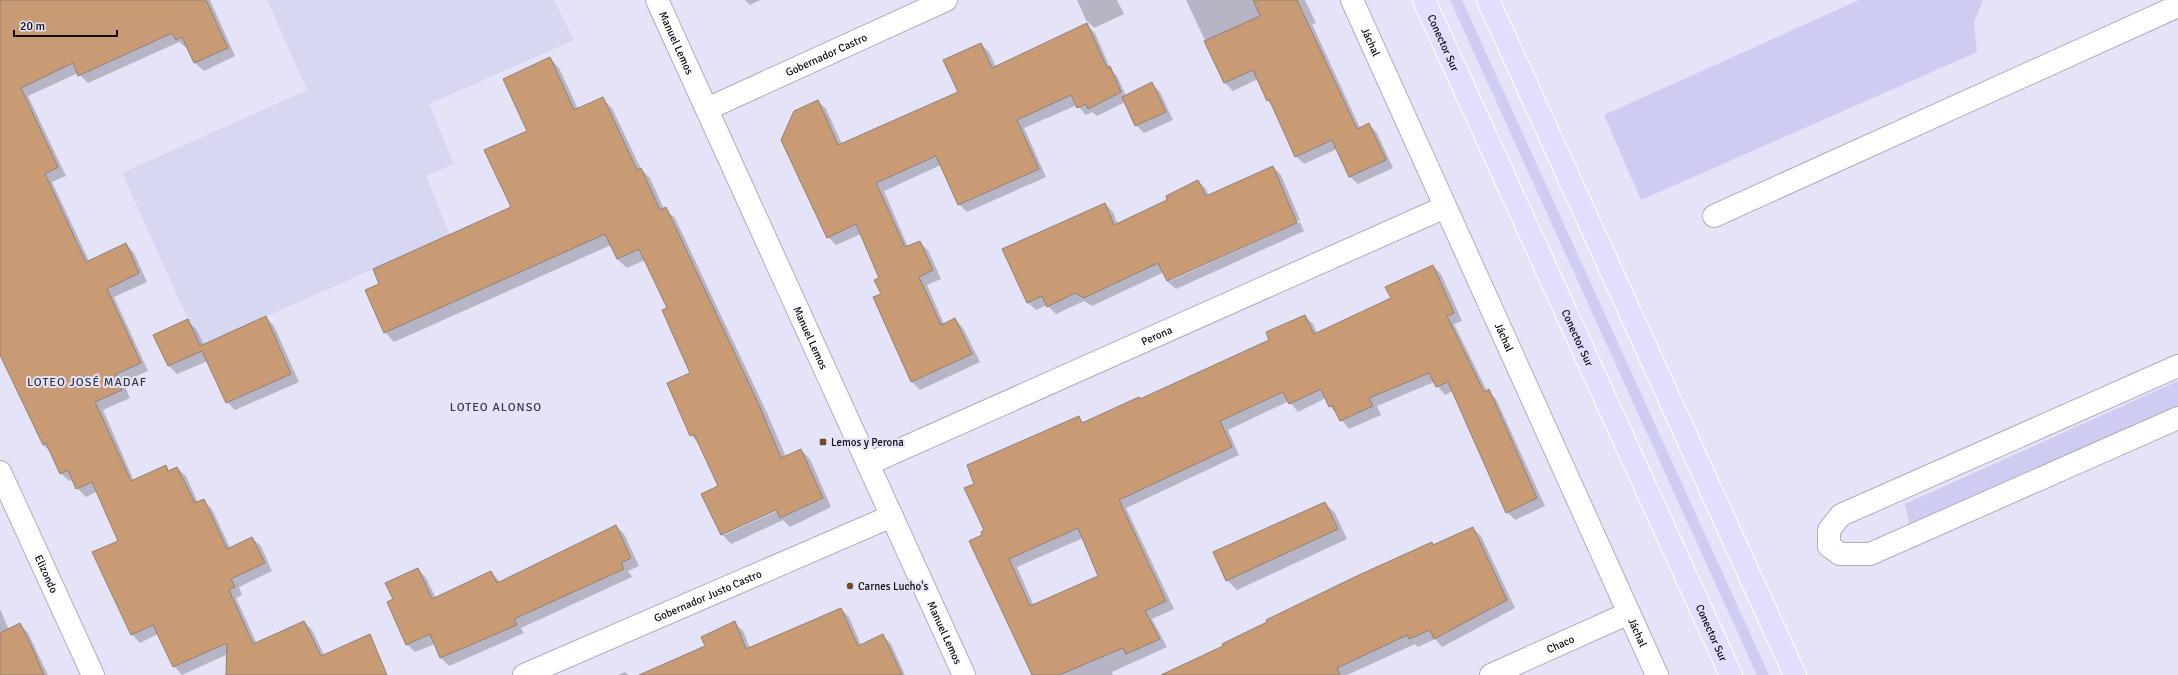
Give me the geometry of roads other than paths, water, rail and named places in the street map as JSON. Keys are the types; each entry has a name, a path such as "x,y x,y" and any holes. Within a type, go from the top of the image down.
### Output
{"main road":[{"name":"Conector Sur","path":"1424,0 1731,675"},
{"path":"1488,0 1795,675"}],"street":[{"name":"Manuel Lemos","path":"658,0 964,675"},
{"name":"Gobernador Castro","path":"707,109 946,0"},
{"name":"Jáchal","path":"1352,0 1657,675"},
{"path":"1714,216 2178,6"},
{"name":"Perona","path":"868,464 1445,207"},
{"path":"2178,366 1841,515 1829,530 1829,546 1840,554 1870,554 2178,418"},
{"name":"Elizondo","path":"0,472 93,675"},
{"name":"Gobernador Justo Castro","path":"524,675 892,516"},
{"name":"Chaco","path":"1492,675 1629,613"}],"place":[{"name":"Lemos y Perona","path":"823,442"},
{"name":"Carnes Lucho's","path":"850,586"}],"district":[{"name":"LOTEO JOSÉ MADAF","path":"87,382"},
{"name":"LOTEO ALONSO","path":"496,407"}]}
